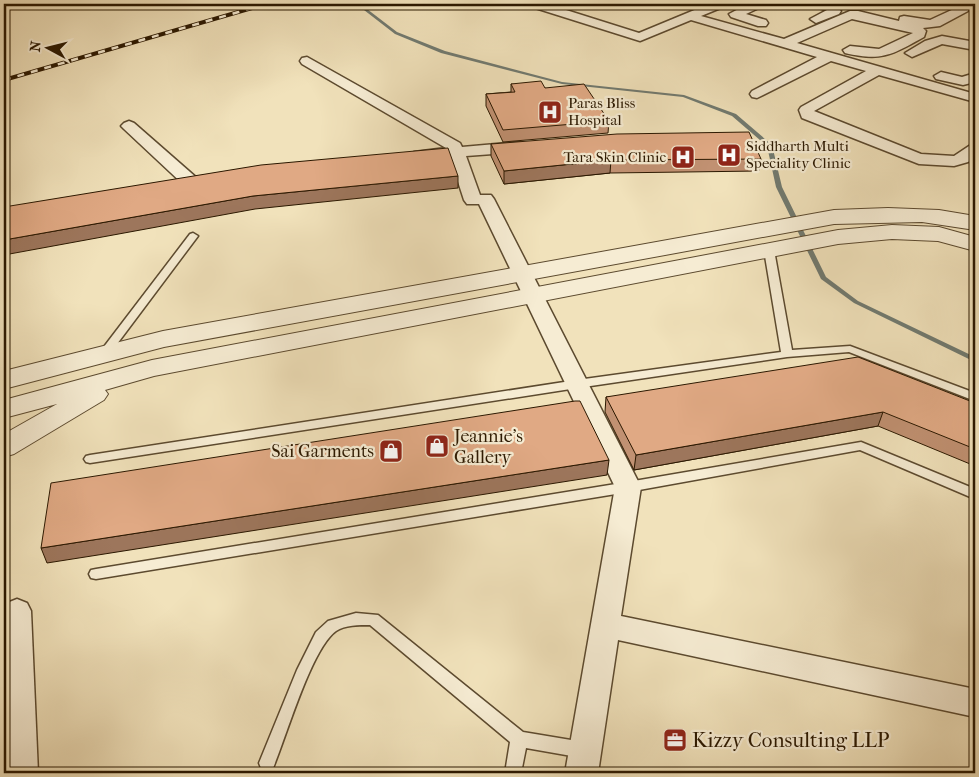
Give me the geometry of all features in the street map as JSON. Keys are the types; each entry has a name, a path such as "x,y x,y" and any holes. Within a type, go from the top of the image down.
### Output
{"street":[{"path":"546,4 630,28 645,26 702,4 716,5"},
{"path":"546,4 640,37 716,5"},
{"path":"757,4 735,14 771,33 784,44 975,98"},
{"path":"688,16 771,33 836,11 831,7 817,4"},
{"path":"826,4 841,7 850,4"},
{"path":"874,4 867,7 868,10 927,25 932,25 964,8 958,4"},
{"path":"975,13 947,30 950,34 975,40"},
{"path":"784,44 803,35 850,15 858,15 920,31 920,34 874,55 803,35"},
{"path":"902,59 935,40 952,40 975,46"},
{"path":"757,94 830,57"},
{"path":"307,61 454,146 479,200 528,285 628,487 583,762"},
{"path":"975,77 963,81 954,80 894,64 806,110 807,115 919,159 962,159 975,149"},
{"path":"129,126 192,183"},
{"path":"408,156 534,146"},
{"path":"173,186 212,179"},
{"path":"773,243 822,220 900,213 950,217 975,223"},
{"path":"9,377 163,339 528,285 773,243 892,232 939,234 975,244"},
{"path":"4,409 152,368 528,285"},
{"path":"4,447 125,375"},
{"path":"17,611 22,773"},
{"path":"605,625 975,703"}],"lane":[{"path":"104,354 193,236"},
{"path":"773,243 787,354"},
{"path":"90,459 577,384 787,354 850,349 975,397"},
{"path":"96,574 628,487 861,446 975,494"},
{"path":"267,763 314,649 329,628 358,618 373,618 519,739 583,762"},
{"path":"513,773 519,739"}],"building":[{"path":"541,81 545,88 584,84 609,121 503,130 486,94 515,92 511,84"},
{"path":"749,132 761,159 611,160 504,171 491,144 617,134"},
{"path":"448,148 458,176 253,196 4,240 4,207 261,165"},
{"path":"858,357 975,403 975,449 883,412 636,455 606,397"},
{"path":"580,401 609,460 41,548 51,483"}],"waterway":[{"path":"364,4 365,9 396,33 443,52 562,83 684,96 734,115 769,145 779,187 823,278 856,302 975,360"}],"railway":[{"path":"4,80 266,4"}],"place":[{"name":"Paras Bliss Hospital","path":"550,112"},
{"name":"Siddharth Multi Speciality Clinic","path":"729,155"},
{"name":"Tara Skin Clinic","path":"683,157"},
{"name":"Jeannie's Gallery","path":"437,446"},
{"name":"Sai Garments","path":"391,451"},
{"name":"Kizzy Consulting LLP","path":"675,740"}]}
